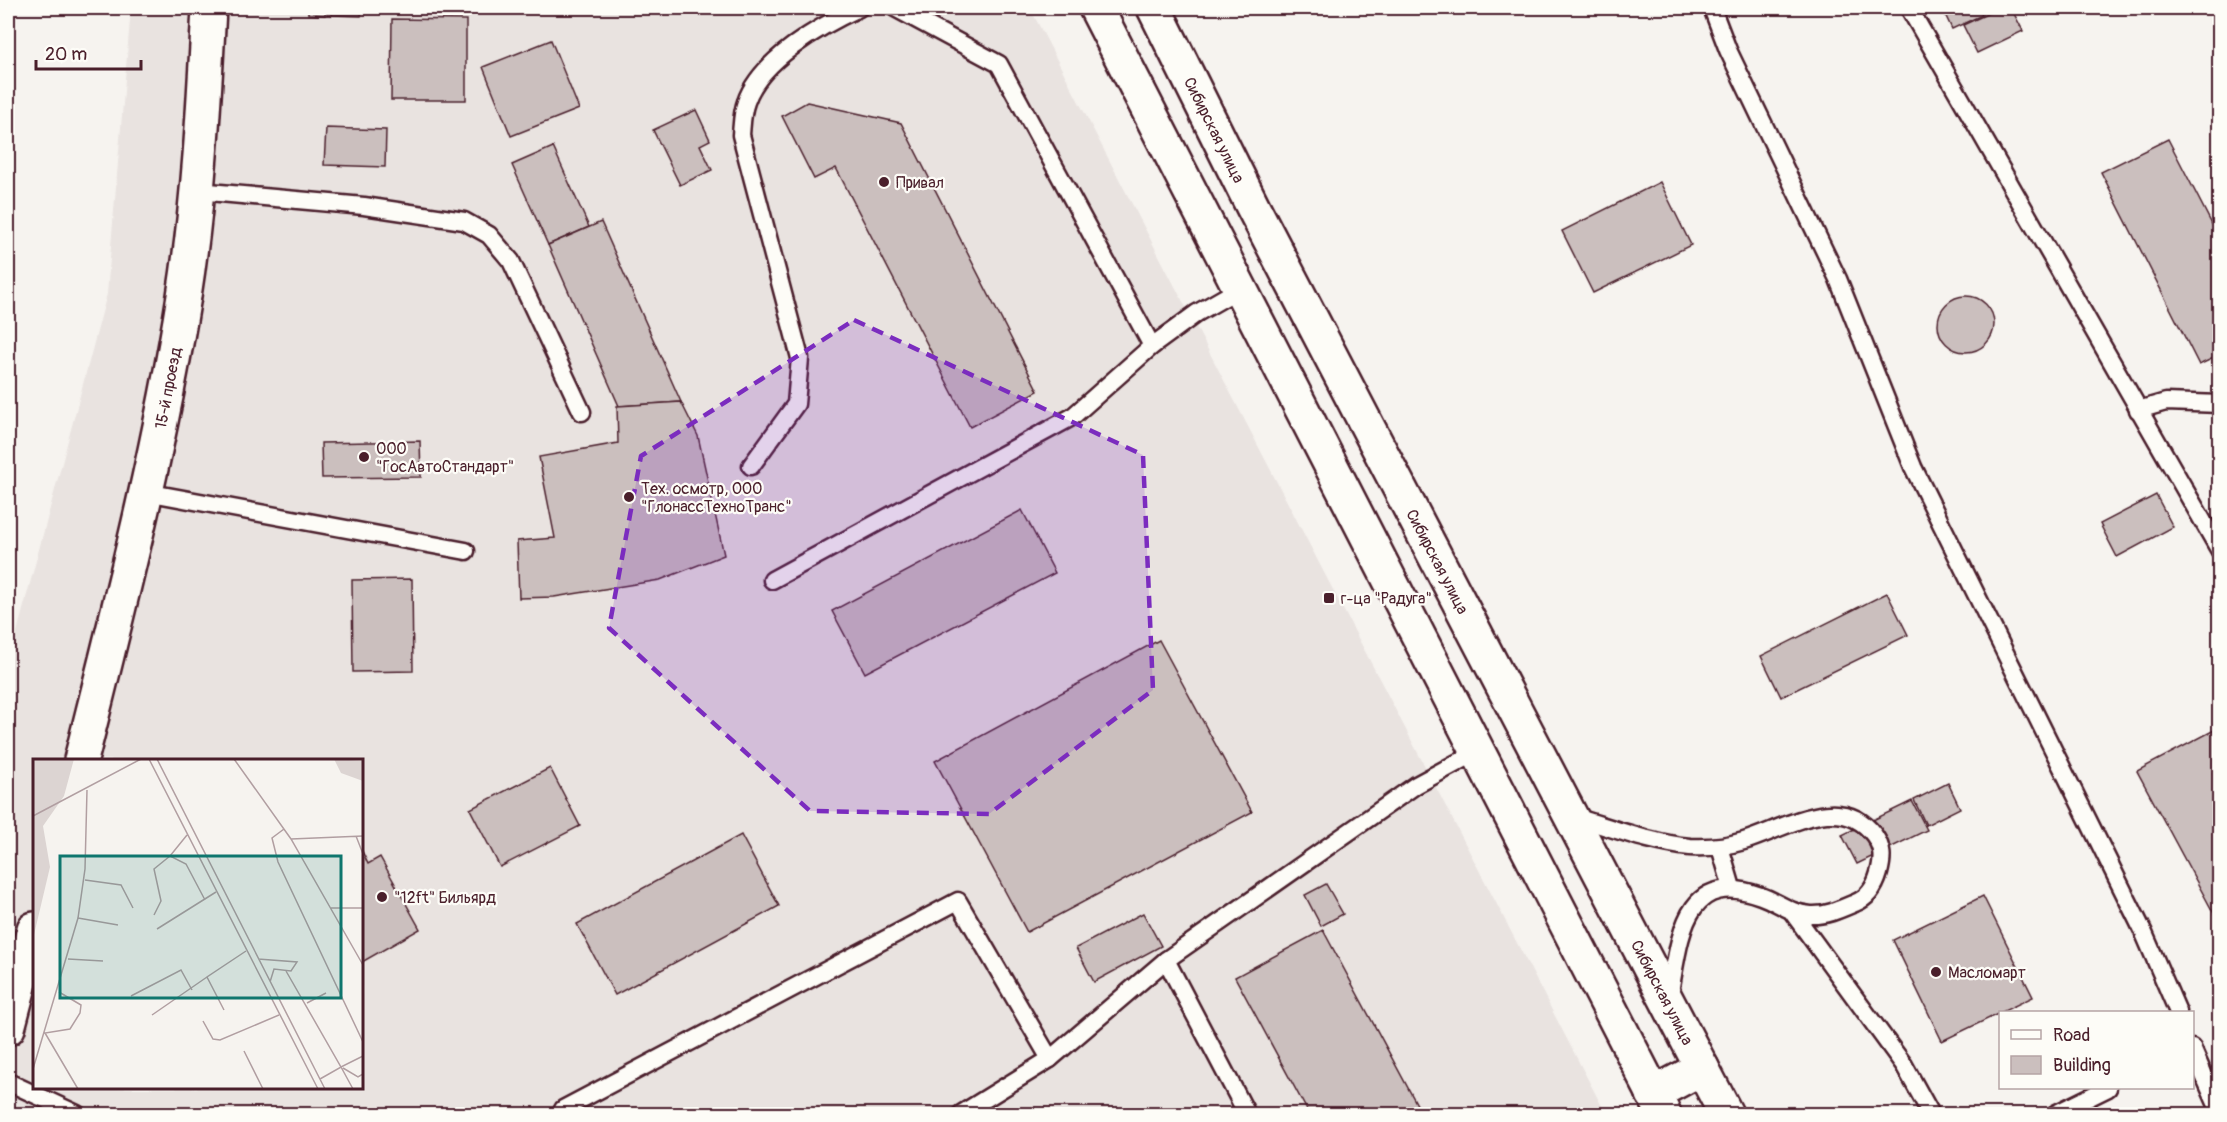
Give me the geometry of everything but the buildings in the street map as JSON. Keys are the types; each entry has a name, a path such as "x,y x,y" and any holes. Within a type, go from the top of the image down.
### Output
{"main road":[{"name":"15-й проезд","path":"81,759 146,492 184,296 198,191 209,8"},
{"path":"1096,8 1658,1104 1702,1068"},
{"name":"Сибирская улица","path":"1154,8 1259,217 1726,1114"},
{"path":"8,1028 33,933"}],"lane":[{"path":"751,466 796,404 800,358 741,135 746,102 762,72 826,23 859,8"},
{"path":"895,8 999,64 1152,346"},
{"path":"1712,8 1728,50 1838,279 1913,467 2143,931 2178,1011"},
{"path":"1910,8 2220,551"},
{"path":"198,191 364,206 465,221 481,230 489,235 511,261 582,412"},
{"path":"772,580 1072,417 1152,346 1197,313 1239,289"},
{"path":"2138,410 2166,402 2220,404"},
{"path":"146,492 466,551"},
{"path":"962,1114 1050,1059 1166,960 1416,784 1477,752"},
{"path":"1570,815 1650,839 1690,847 1720,847 1745,841 1805,818 1824,814 1846,815 1866,825 1878,840 1883,856 1876,884 1864,899 1834,911 1812,915 1793,913 1763,897 1732,888 1715,890 1700,898 1691,910 1682,932 1668,1000"},
{"path":"1720,847 1732,888"},
{"path":"563,1109 958,901 1050,1059"},
{"path":"1793,913 1904,1065 1931,1114"},
{"path":"1166,960 1247,1114"},
{"path":"2194,1050 2220,1112"},
{"path":"8,1082 77,1114"},
{"path":"2055,1114 2106,1089"}],"highlighted area":[{"path":"854,320 1143,455 1153,690 989,814 810,811 609,628 641,456"}],"shaded area":[{"path":"131,8 1030,8 1606,1114 8,1114 8,666 107,294"}],"place":[{"name":"Привал","path":"884,182"},
{"name":"ООО \"ГосАвтоСтандарт\"","path":"364,457"},
{"name":"Тех. осмотр, ООО \"ГлонассТехноТранс\"","path":"629,497"},
{"name":"г-ца \"Радуга\"","path":"1329,598"},
{"name":"\"12ft\" Бильярд","path":"382,897"},
{"name":"Масломарт","path":"1936,972"}]}
